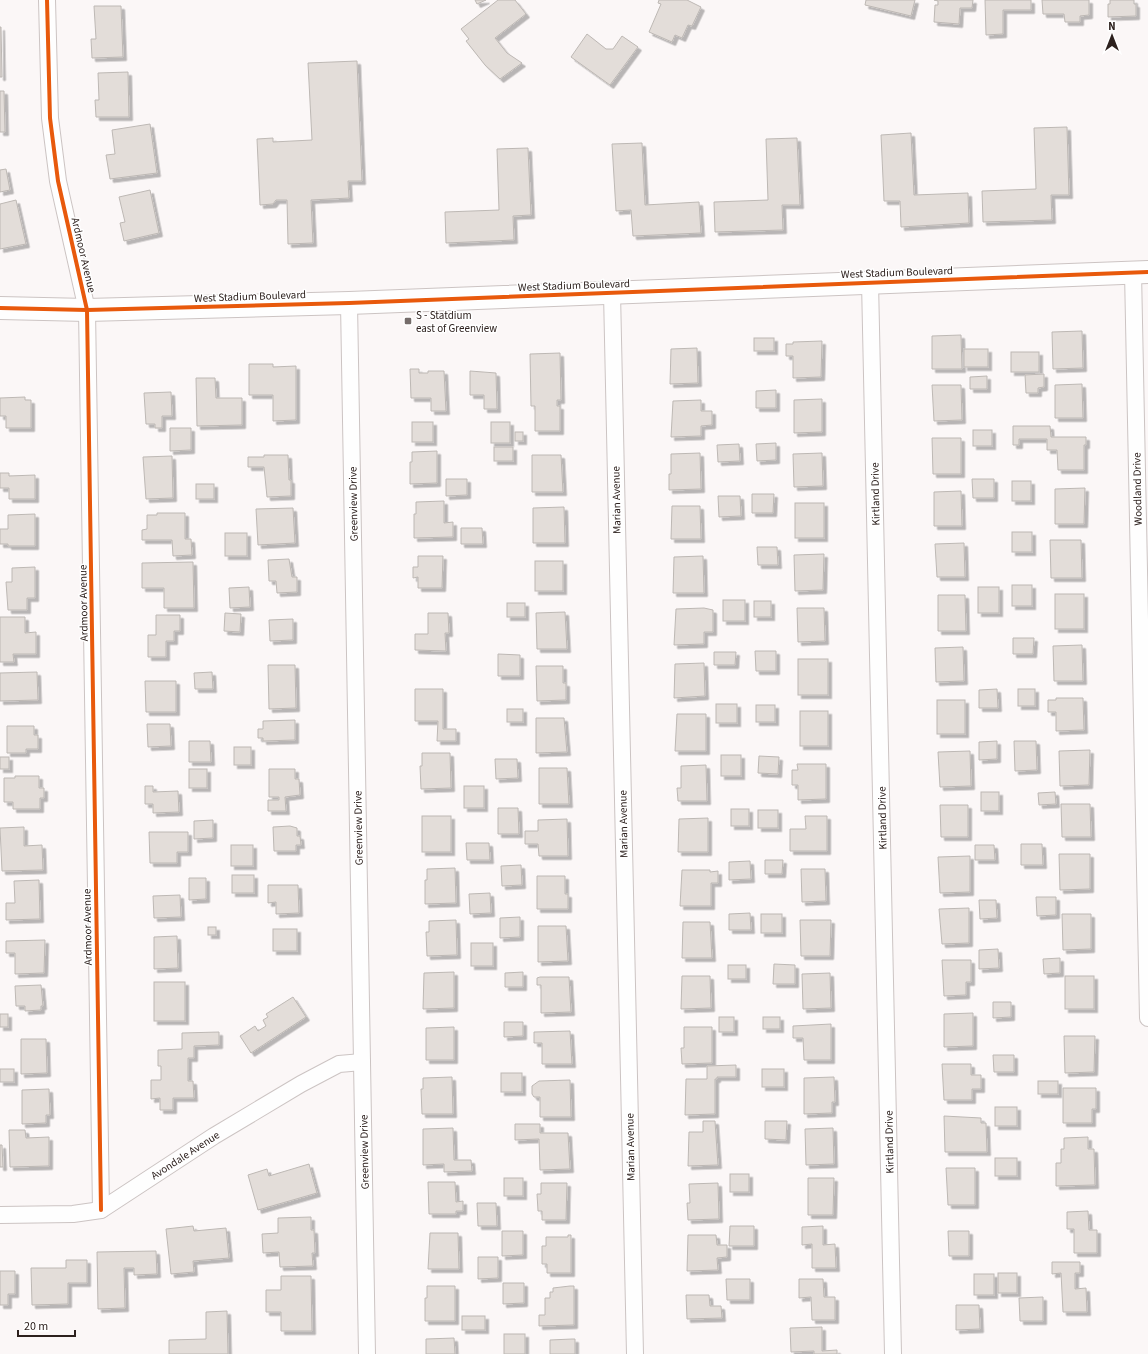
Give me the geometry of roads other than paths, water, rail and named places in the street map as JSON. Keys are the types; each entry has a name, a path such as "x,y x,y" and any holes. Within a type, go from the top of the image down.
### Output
{"main road":[{"name":"West Stadium Boulevard","path":"0,308 87,310 349,303 1140,272"}],"street":[{"name":"Ardmoor Avenue","path":"47,0 50,118 58,181 87,310 100,1210"},
{"name":"Woodland Drive","path":"1140,272 1148,1018"},
{"name":"Kirtland Drive","path":"870,282 893,1354"},
{"name":"Marian Avenue","path":"612,293 635,1354"},
{"name":"Greenview Drive","path":"349,303 367,1354"},
{"name":"Avondale Avenue","path":"0,1215 73,1214 100,1210 214,1136 301,1084 339,1064 362,1062"}],"place":[{"name":"S - Statdium east of Greenview","path":"408,321"}]}
